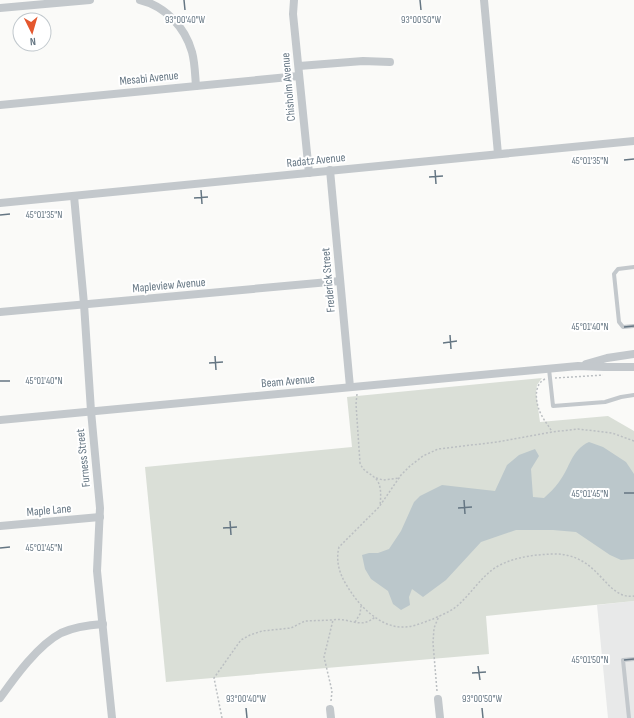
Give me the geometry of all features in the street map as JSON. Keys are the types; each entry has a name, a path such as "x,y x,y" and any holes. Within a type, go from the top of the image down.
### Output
{"street":[{"path":"0,8 90,0"},
{"path":"140,0 152,4 172,17 185,34 192,53 196,86"},
{"name":"Chisholm Avenue","path":"294,0 293,14 309,173"},
{"path":"484,0 498,154"},
{"path":"298,66 363,61 390,62"},
{"name":"Mesabi Avenue","path":"0,105 299,76"},
{"name":"Radatz Avenue","path":"0,203 330,170 634,142"},
{"name":"Frederick Street","path":"330,170 340,282 354,387"},
{"name":"Furness Street","path":"74,196 99,500 100,517 97,571 112,718"},
{"name":"Mapleview Avenue","path":"0,312 340,282"},
{"name":"Beam Avenue","path":"578,366 606,358 634,354"},
{"name":"Beam Avenue","path":"0,420 549,368 578,366 634,366"},
{"name":"Maple Lane","path":"0,526 100,517"},
{"path":"0,698 38,651 53,638 74,628 103,624"},
{"path":"438,699 440,718"}],"lane":[{"path":"634,268 618,269 614,274 620,322 623,327 634,326"},
{"path":"549,368 553,406 605,402 634,395"},
{"path":"629,718 623,660 634,659"}],"path":[{"path":"552,432 538,409 537,390 539,383 550,379 602,375"},
{"path":"354,387 360,464 362,469 382,480 400,478"},
{"path":"634,441 612,433 598,430 578,429 497,442 438,448 423,456 410,466 380,505 338,546 337,553 339,571 343,580 361,605 375,617 397,627 411,626 452,610 458,606 485,576 499,566 521,557 539,554 566,554 595,570 611,588 618,593 626,596 634,596"},
{"path":"376,478 379,485 380,505"},
{"path":"355,622 360,614 361,605"},
{"path":"438,699 433,643 434,628 439,616"},
{"path":"222,718 214,678 241,640 262,631 291,628 305,622 344,620 360,624 375,617"},
{"path":"331,714 332,691 324,658 333,620"}],"shaded area":[{"path":"542,378 537,385 536,393 540,422 608,416 634,431 634,601 486,616 489,654 166,682 145,467 352,447 347,397"},
{"path":"589,442 603,447 626,462 634,474 634,559 621,560 610,555 576,532 553,530 516,530 481,542 446,580 423,597 412,589 409,597 410,605 401,610 393,604 388,591 371,579 365,569 362,555 378,553 389,549 401,531 414,502 420,496 442,485 495,491 507,465 519,455 535,449 539,456 531,469 533,497 544,498 563,477 574,454 583,445"},
{"path":"634,601 634,718 608,718 597,605"}]}
